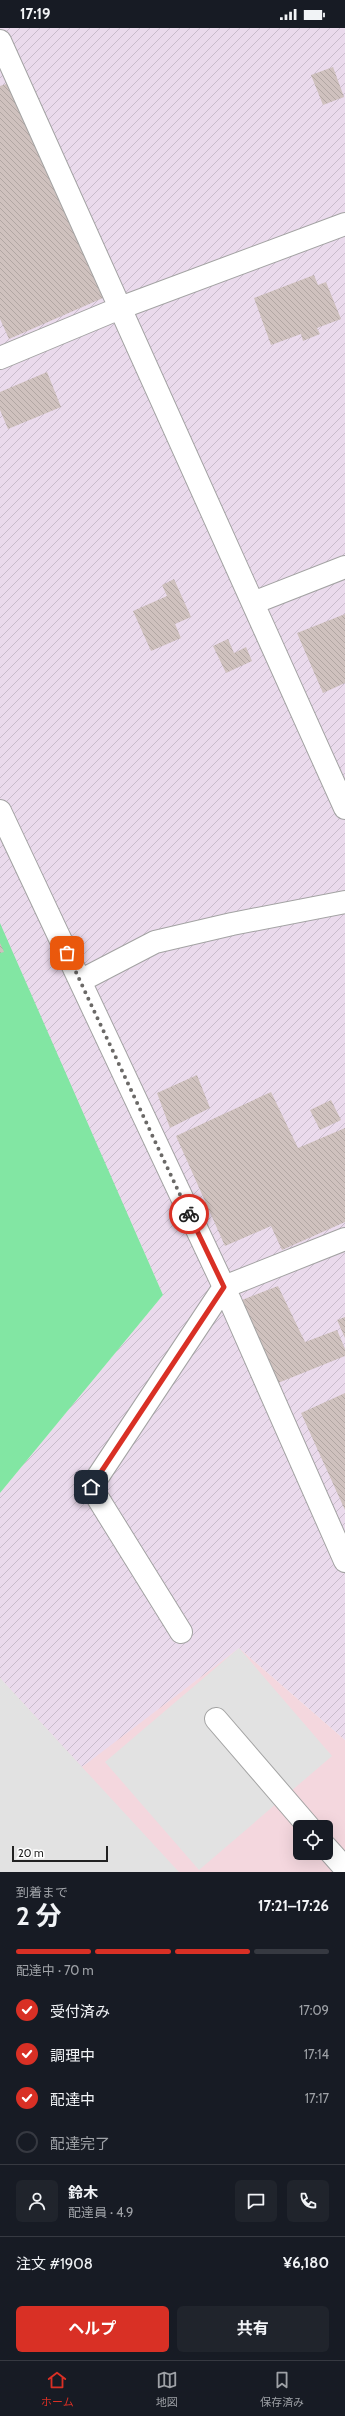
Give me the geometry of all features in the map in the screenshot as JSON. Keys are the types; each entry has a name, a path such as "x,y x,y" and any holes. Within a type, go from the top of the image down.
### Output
{"street":[{"path":"0,41 345,808"},
{"path":"0,358 120,308 345,224"},
{"path":"253,603 345,567"},
{"path":"0,811 224,1287 345,1561"},
{"path":"80,981 155,942 232,924 345,902"},
{"path":"181,1632 91,1487 224,1287 345,1239"},
{"path":"216,1719 303,1820"},
{"path":"333,1855 342,1865 345,1864"}],"shaded area":[{"path":"0,28 345,28 345,1740 239,1648 82,1767 0,1678 0,1493 163,1295 0,928"},
{"path":"239,1648 345,1740 345,1872 0,1872 0,1678 82,1766"},
{"path":"239,1648 332,1756 199,1870 105,1762"},
{"path":"0,1678 82,1767 179,1872 0,1872"}],"green space":[{"path":"0,923 163,1295 0,1493"}],"building":[{"path":"333,67 344,97 323,105 311,75"},
{"path":"9,83 103,298 9,339 0,319 0,86"},
{"path":"314,275 318,285 326,282 341,319 317,328 320,334 303,341 301,334 271,345 254,298"},
{"path":"47,372 61,407 8,429 0,410 0,392"},
{"path":"174,579 191,617 175,624 181,638 151,651 133,611 167,596 162,585"},
{"path":"345,614 345,683 323,693 297,633"},
{"path":"228,639 234,653 246,647 252,661 226,673 213,646"},
{"path":"0,943 4,952 0,953"},
{"path":"197,1075 210,1108 170,1128 157,1093"},
{"path":"271,1092 298,1148 345,1128 345,1222 282,1250 271,1226 225,1246 176,1136"},
{"path":"331,1100 341,1120 320,1130 310,1110"},
{"path":"278,1286 305,1342 337,1330 345,1349 345,1356 278,1383 242,1300"},
{"path":"345,1317 345,1338 337,1320"},
{"path":"345,1393 345,1510 301,1413"}],"way so far":[{"path":"67,953 189,1214"}],"route":[{"path":"91,1487 224,1287 189,1214"}]}
